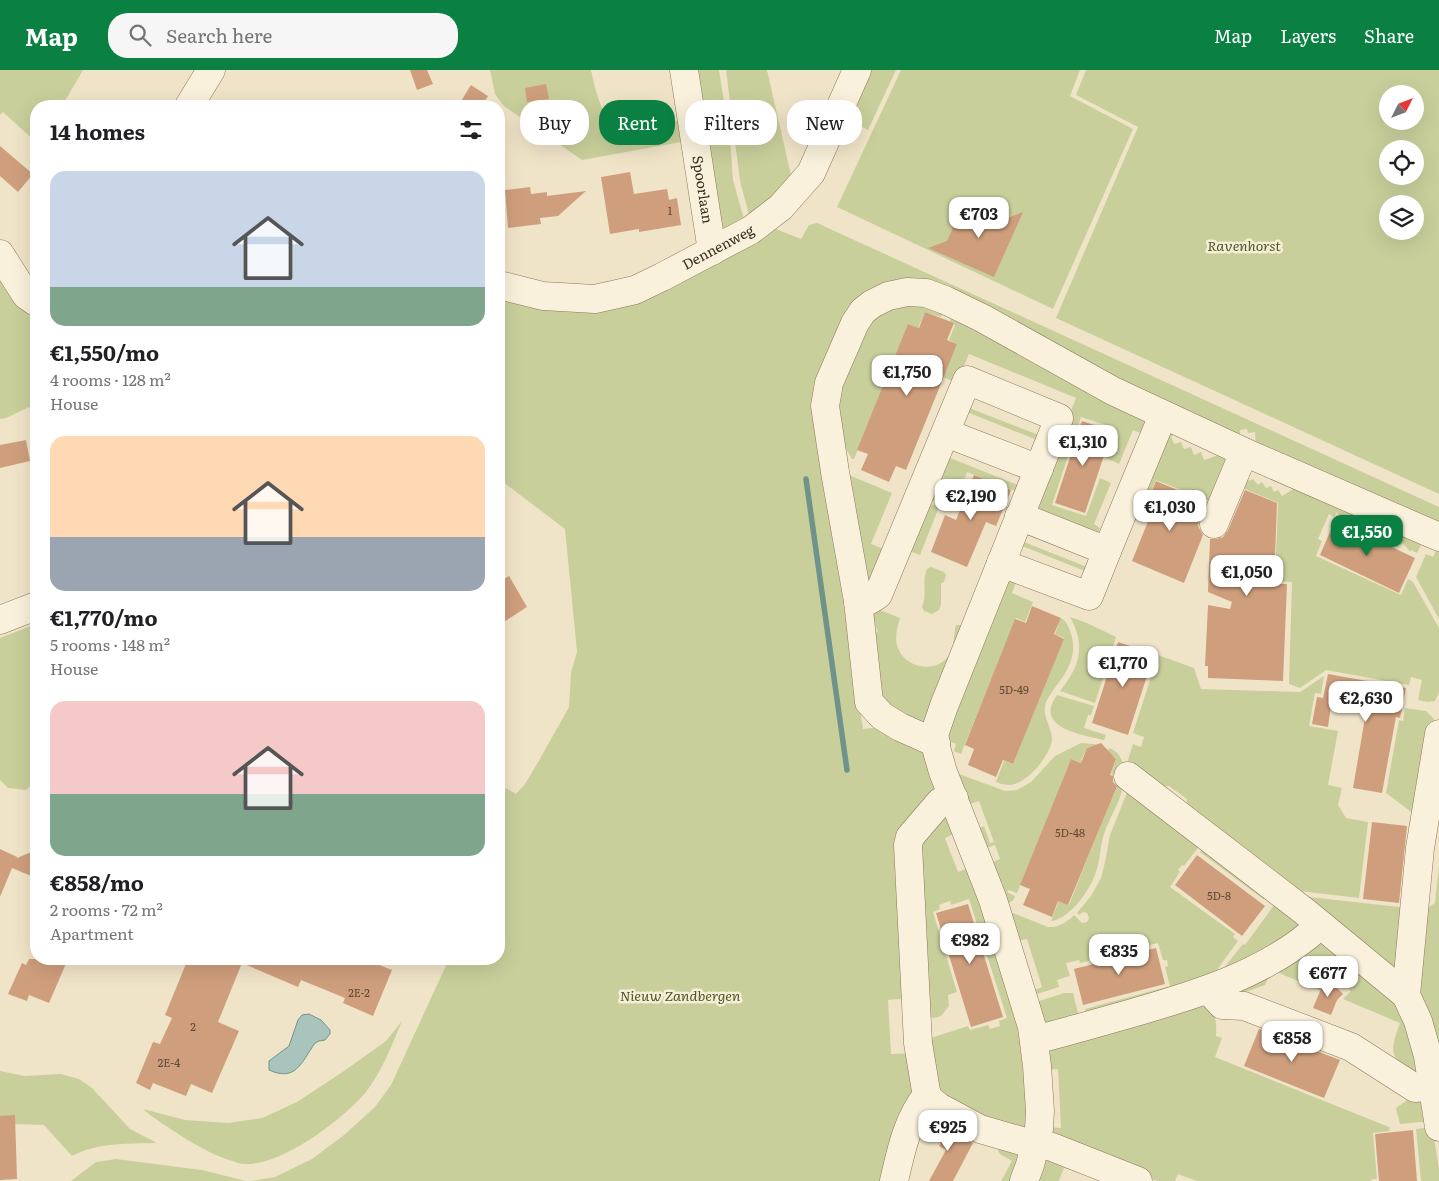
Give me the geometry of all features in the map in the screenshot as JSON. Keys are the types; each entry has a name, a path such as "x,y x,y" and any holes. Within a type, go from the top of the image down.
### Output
{"street":[{"path":"192,100 210,70"},
{"name":"Spoorlaan","path":"684,70 712,251"},
{"name":"Dennenweg","path":"505,286 543,296 595,299 635,290 751,230 781,207 812,173 857,70"},
{"path":"0,254 26,295 30,298"},
{"path":"936,743 900,727 882,716 869,702 858,600 825,406 829,383 855,323 863,311 888,296 907,292 926,294 945,300 982,318 1113,391 1163,415 1439,537"},
{"path":"858,600 870,600 878,595 967,380 1060,418 1019,516 934,735 942,769 995,906 1034,1040 1040,1110 1039,1129 1024,1181"},
{"path":"1001,563 1089,596 1163,415"},
{"path":"946,433 1039,469"},
{"path":"1214,524 1244,452"},
{"path":"1019,516 1107,551"},
{"path":"0,620 30,608"},
{"path":"1406,995 1420,848 1432,820 1439,734"},
{"path":"1128,776 1320,924 1406,995 1418,1021 1428,1056 1436,1105"},
{"path":"954,798 940,802 910,837 908,845 918,1043 927,1095 939,1107 980,1129 1052,1147 1138,1181"},
{"path":"1034,1040 1211,989 1301,942 1320,924"},
{"path":"1211,989 1212,995 1222,1005 1244,1006 1351,1047 1415,1088 1436,1105"},
{"path":"894,1181 905,1134 920,1103 927,1095"}],"green space":[{"path":"0,70 83,70 66,100 30,100 30,137 3,112 0,115"},
{"path":"490,70 591,70 599,100 599,145 664,145 582,160 560,145 589,145 589,100 520,100 520,117 505,107 505,100 500,100 495,94"},
{"path":"689,70 719,70 724,100 695,100"},
{"path":"726,70 767,70 774,100 730,100"},
{"path":"858,70 896,70 868,130 862,127 862,100 845,100"},
{"path":"901,70 1080,70 1070,96 1133,129 1053,309 837,207"},
{"name":"Ravenhorst","path":"1086,70 1439,70 1439,494 1056,318 1138,127 1076,95"},
{"path":"777,114 793,184 749,215 740,181 735,145 777,145"},
{"path":"675,121 678,121 681,142 675,143"},
{"path":"704,145 730,145 733,180 744,219 721,233"},
{"name":"Nieuw Zandbergen","path":"817,223 1439,507 1439,530 1256,450 1255,432 1248,433 1247,429 1240,430 1240,442 903,283 824,367 839,574 863,729 881,727 922,746 943,795 903,838 910,998 888,1000 891,1054 915,1053 913,1090 889,1181 251,1181 275,1177 312,1159 344,1135 375,1107 391,1085 446,965 505,965 505,788 516,794 525,784 569,707 571,672 577,652 565,529 505,484 505,294 565,304 771,227 801,239 809,225"},
{"path":"0,265 30,302 30,409 29,407 0,419"},
{"path":"894,303 944,309 941,317 925,312 918,328 909,324 854,459 852,459 837,433 834,408 861,328"},
{"path":"953,313 1148,419 1146,435 1133,430 1119,464 1106,458 1115,428 1081,417 1052,505 1086,516 1100,478 1111,483 1094,524 1100,528 1096,537 1039,513 1034,502 1076,398 969,354 957,383 943,377 957,344 949,340 955,325 950,321"},
{"path":"964,406 1044,437 1042,442 962,410"},
{"path":"1165,431 1182,431 1171,436 1174,444 1181,442 1184,449 1191,447 1194,455 1201,452 1204,460 1227,452 1226,479 1219,477 1216,482 1224,486 1204,527 1199,525 1209,501 1156,480 1140,517 1131,513"},
{"path":"955,446 950,458 1018,485 1015,491 967,472 965,478 957,480 953,490 946,492 941,504 927,498"},
{"path":"1248,461 1258,466 1246,474 1249,481 1253,479 1258,485 1262,482 1266,488 1271,486 1274,492 1278,490 1282,496 1300,485 1384,522 1371,531 1368,527 1364,528 1361,523 1358,525 1353,520 1350,521 1346,516 1342,519 1337,512 1334,517 1329,514 1318,539 1322,541 1316,556 1401,595 1408,579 1413,582 1439,628 1439,692 1435,701 1418,700 1422,680 1411,677 1409,685 1326,670 1300,688 1289,684 1292,582 1275,581 1278,503 1238,486"},
{"path":"849,475 892,493 871,544 889,551 868,589"},
{"path":"925,502 939,507 920,555 906,550"},
{"path":"1391,524 1424,539 1417,553 1411,550 1410,552 1403,543 1400,545 1396,539 1393,541 1389,536 1386,538 1381,532"},
{"path":"1019,540 1092,569 1090,573 1017,544"},
{"path":"1439,545 1439,619 1416,577 1426,554 1433,557"},
{"path":"931,567 944,572 946,575 944,582 941,583 941,605 939,610 932,614 924,611 922,607 924,602 925,574 927,569"},
{"path":"1003,578 1017,580 1012,593 1033,602 1025,622 1016,618 961,754 954,751 956,744 943,739"},
{"path":"875,608 900,618 896,639 900,653 913,664 920,666 936,665 949,655 956,625 961,625 964,634 928,731 883,706 868,637 878,631 867,611"},
{"path":"1070,617 1116,637 1095,703 1060,691 1072,673 1078,656 1078,637"},
{"path":"1061,618 1069,629 1073,649 1067,670 1045,706 1045,715 1052,735 1051,746 1037,768 1024,780 1010,785 998,783 996,782 1004,761 1013,764 1064,638 1055,634"},
{"path":"30,626 30,786 26,790 8,788 0,780 0,638"},
{"path":"1158,655 1194,668 1201,689 1300,692 1324,676 1321,694 1315,693 1309,726 1338,731 1328,785 1342,788 1338,805 1346,818 1368,822 1359,898 1291,890 1247,856 1195,809 1190,813 1186,811 1187,799 1169,786 1156,788 1130,769 1128,760 1133,744 1141,747 1144,737 1133,733"},
{"path":"1057,695 1094,706 1091,715 1088,715 1084,728 1106,735 1104,740 1073,732 1063,728 1056,722 1051,715 1051,706"},
{"path":"1405,708 1426,711 1434,719 1417,815 1386,793 1399,720 1403,721"},
{"path":"1081,743 1105,747 1104,752 1088,747 1081,760 1083,763 1071,759 1017,893 1009,890 1007,892 1015,896 1013,901 1002,905 997,890 1003,884 986,865 1000,859 995,845 981,850 979,828 984,826 990,843 994,842 979,801 965,806 959,774 1005,791 1017,790 1031,782 1055,756"},
{"path":"1109,748 1117,753 1121,759 1124,783 1119,800 1104,834 1096,872 1084,895 1072,910 1051,921 1058,903 1057,900 1069,905 1119,779 1111,774 1116,760 1115,757 1107,753"},
{"path":"1130,785 1204,840 1184,866 1182,865 1178,870 1180,872 1170,887 1235,934 1233,937 1238,941 1209,984 1088,1018 1085,1009 1170,986 1165,967 1168,966 1167,960 1163,960 1158,943 1080,963 1079,960 1066,963 1070,976 1057,980 1059,987 1031,996 1030,992 1042,987 1027,939 1014,942 1010,915 1013,913 1048,927 1062,924 1074,915 1082,923 1087,922 1089,918 1087,913 1083,912 1079,915 1077,913 1091,896 1101,878 1110,835"},
{"path":"942,807 958,832 945,838 958,872 971,867 1023,1022 1028,1132 937,1100 931,1038 968,1026 970,1030 988,1025 990,1029 1000,1026 999,1021 1007,1018 969,899 951,905 950,901 939,905 940,909 933,912 957,992 948,995 949,1006 941,1016 929,1017 916,837"},
{"path":"1207,843 1278,898 1263,899 1200,852"},
{"path":"1439,865 1439,1082 1419,994 1421,912 1435,903"},
{"path":"1300,896 1408,908 1398,970 1389,970"},
{"path":"1277,901 1302,921 1298,933 1223,969 1243,944 1245,945"},
{"path":"1316,938 1347,954 1328,971 1318,960 1313,965 1299,950"},
{"path":"1296,955 1310,968 1306,973 1324,992 1272,970 1265,985 1240,994 1233,994"},
{"path":"1353,958 1389,987 1421,1063 1415,1073 1400,1063 1394,1053 1394,1041 1400,1023 1343,999 1351,991 1336,975"},
{"path":"1064,993 1073,993 1080,1021 1051,1029 1040,1023 1033,1003"},
{"path":"1197,1004 1208,1009 1214,1015 1216,1036 1222,1038 1215,1057 1389,1127 1390,1131 1373,1133 1377,1179 1372,1179 1371,1181 1197,1181 1178,1174 1175,1181 1157,1181 1053,1141 1048,1127 1061,1128 1058,1069 1044,1070 1049,1043"},
{"path":"402,1021 382,1067 366,1092 327,1128 276,1158 259,1163 244,1164 229,1160 188,1140 143,1109 185,1120 228,1123 262,1118 297,1102 344,1071 386,1041"},
{"path":"0,1071 25,1076 61,1074 79,1079 92,1088 130,1129 157,1143 103,1146 82,1151 72,1156 44,1125 11,1124 0,1161"},
{"path":"1409,1099 1422,1101 1431,1121 1400,1124 1396,1108"},
{"path":"1432,1127 1439,1168 1439,1181 1421,1181 1416,1129"},
{"path":"1001,1143 1020,1150 1013,1181 1001,1181 1012,1161 998,1151"},
{"path":"1051,1152 1079,1172 1064,1168 1059,1181 1032,1181 1038,1165"},
{"path":"116,1159 202,1170 246,1181 71,1181 96,1162"}],"water":[{"path":"309,1014 321,1020 330,1030 330,1034 325,1040 315,1043 292,1072 286,1074 269,1070 269,1061 289,1046 298,1020 302,1015"}],"building":[{"path":"410,70 427,70 433,84 417,90"},
{"path":"546,84 549,99 527,100 525,88"},
{"path":"471,85 488,96 486,100 462,100"},
{"path":"0,146 30,171 30,178 18,192 0,176"},
{"path":"630,172 634,194 667,189 669,200 677,198 681,225 639,232 639,229 610,234 601,177"},
{"path":"530,187 531,194 547,192 547,196 586,191 558,216 540,218 541,224 508,228 505,190"},
{"path":"976,206 1005,219 1023,212 994,277 928,248 947,241 960,212"},
{"path":"925,312 954,323 947,340 957,344 906,470 896,466 889,482 861,470 868,454 857,450 908,324 919,328"},
{"path":"1082,421 1112,431 1085,513 1055,503"},
{"path":"26,440 30,461 0,468 0,445"},
{"path":"974,475 1011,490 996,526 986,522 967,567 931,552 945,515 956,520"},
{"path":"1156,481 1206,502 1198,526 1203,535 1184,583 1132,561 1149,519 1142,515"},
{"path":"1245,490 1277,503 1274,584 1287,584 1283,681 1208,678 1208,666 1205,666 1208,605 1230,609 1232,602 1208,592 1210,539 1223,537 1228,530"},
{"path":"1335,520 1415,558 1399,593 1320,555"},
{"path":"509,576 527,607 505,621 505,578"},
{"path":"1032,606 1061,618 1054,634 1064,639 1013,764 1003,760 996,777 968,765 974,749 965,745 1015,619 1026,623"},
{"path":"1118,642 1154,654 1128,735 1092,723"},
{"path":"1328,674 1406,688 1400,718 1396,717 1382,793 1353,788 1366,712 1331,705 1328,727 1312,724 1317,697 1323,698"},
{"path":"1101,743 1116,759 1110,775 1113,776 1113,782 1117,786 1068,905 1058,901 1052,917 1023,905 1030,889 1020,885 1071,759 1081,763 1087,748"},
{"path":"1372,822 1407,826 1399,903 1363,899"},
{"path":"0,849 17,858 30,853 30,876 12,868 0,897"},
{"path":"1197,855 1265,906 1242,936 1175,885"},
{"path":"968,904 1003,1017 971,1027 936,913"},
{"path":"1156,948 1165,984 1083,1005 1074,969"},
{"path":"30,959 30,965 65,965 49,1003 29,995 27,1001 8,994 22,963 26,965"},
{"path":"186,965 241,965 218,1022 239,1031 212,1093 191,1084 186,1096 153,1083 150,1090 136,1083 153,1042 160,1044 172,1018 165,1015"},
{"path":"247,965 379,965 392,970 373,1016 343,1003 345,998 301,980 298,987"},
{"path":"1326,977 1343,994 1337,1000 1331,1015 1313,1008"},
{"path":"1259,1029 1340,1060 1324,1098 1244,1066"},
{"path":"15,1115 17,1179 0,1180 0,1116"},
{"path":"930,1120 973,1143 953,1181 929,1181 946,1150 939,1146 941,1143 923,1133"},
{"path":"1413,1130 1417,1181 1379,1181 1375,1134"}],"waterway":[{"path":"806,479 847,770"}]}
